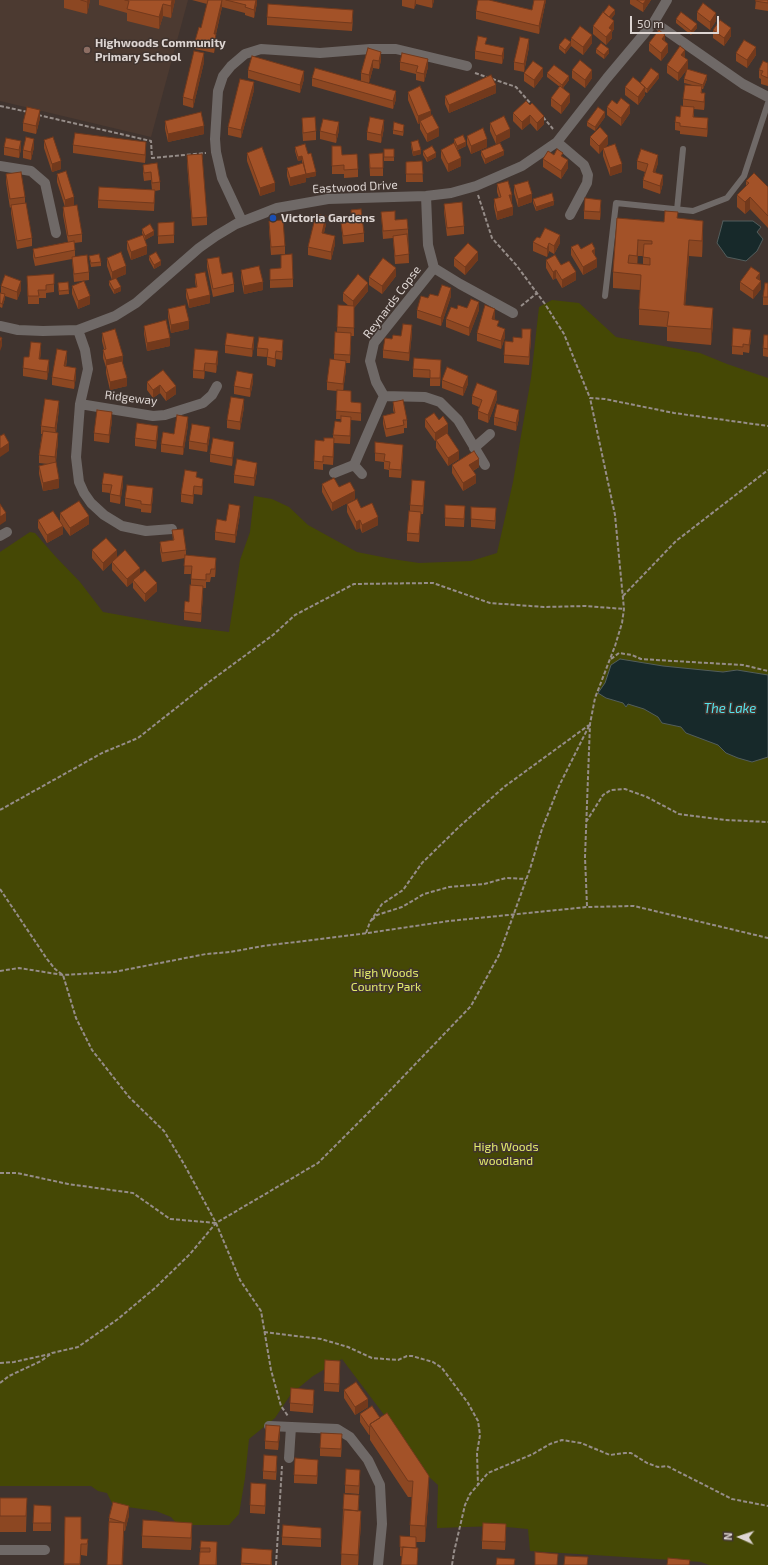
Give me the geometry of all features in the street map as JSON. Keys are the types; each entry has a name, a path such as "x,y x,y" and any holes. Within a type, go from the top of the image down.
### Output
{"street":[{"name":"Eastwood Drive","path":"0,326 18,330 78,330 115,316 136,303 199,248 216,236 242,221 277,208 303,202 328,199 426,196 451,193 476,186 522,166 559,140 654,22 667,0"},
{"path":"654,22 743,84 768,97"},
{"path":"242,221 222,178 216,152 218,91 223,76 231,66 245,54 261,49 320,53 370,49 396,49 467,66"},
{"path":"559,140 584,164 588,174 587,183 570,215"},
{"path":"0,166 31,171 45,183 56,233"},
{"name":"Reynards Copse","path":"426,196 428,245 434,268 495,298 513,313"},
{"name":"Reynards Copse","path":"384,396 376,382 370,362 374,343 434,268"},
{"path":"78,330 85,350 88,369 80,404 76,458 79,482 91,503 104,515 122,526 146,531 172,529"},
{"name":"Ridgeway","path":"80,404 153,416 165,415 203,404 212,395 217,386"},
{"path":"334,473 354,465 384,396 426,397 440,402 458,420 485,465"},
{"path":"474,448 490,434"},
{"path":"354,465 362,474"},
{"path":"269,1426 336,1428 350,1437 368,1460 380,1486 382,1524 378,1565"},
{"path":"289,1458 291,1427"},
{"path":"0,1550 45,1550"}],"lane":[{"path":"605,296 616,203 693,211 727,198 744,176 768,103"},
{"path":"677,210 683,149"}],"path":[{"path":"467,66 470,71 516,87 536,110"},
{"path":"0,106 30,113"},
{"path":"38,115 152,141 152,158 216,152"},
{"path":"541,115 559,140"},
{"path":"476,186 492,238 517,266 564,334 590,398 616,515 624,609 622,623 595,698 590,724 585,857 587,907"},
{"path":"513,313 537,293"},
{"path":"590,398 605,399 674,413 768,426"},
{"path":"623,596 676,540 768,470"},
{"path":"0,810 102,753 138,738 209,682 273,635 295,615 354,584 433,583 490,603 544,607 586,606 624,609"},
{"path":"610,659 619,653 656,660 743,665 768,671"},
{"path":"0,1363 14,1362 78,1347 118,1319 190,1254 216,1223 318,1162 455,1024 471,1006 500,955 542,829 559,786 590,724"},
{"path":"366,933 370,922 382,904 403,890 422,863 466,821 504,787 590,724"},
{"path":"586,823 603,794 611,790 625,789 647,797 679,814 725,820 768,822"},
{"path":"370,922 377,915 402,906 424,894 449,887 484,884 506,878 526,879"},
{"path":"0,889 47,959 55,969 63,975 76,1018 92,1050 129,1097 164,1131 216,1223 240,1280 261,1311 271,1370 281,1406 288,1416 291,1427"},
{"path":"0,971 19,968 63,975 114,972 206,954 366,933 413,925 587,907 634,906 768,938"},
{"path":"0,1173 17,1173 68,1184 133,1193 170,1219 216,1223"},
{"path":"264,1332 321,1339 348,1347 372,1358 398,1360 406,1356 412,1356 433,1362 442,1368 468,1403 478,1421 480,1435 477,1453 478,1486"},
{"path":"0,1383 9,1376 41,1361 52,1353"},
{"path":"452,1565 465,1505 470,1494 488,1472 533,1454 550,1444 562,1440 581,1443 610,1455 631,1453 647,1463 658,1467 667,1466 732,1499 768,1506"},
{"path":"276,1565 283,1458 289,1458"}],"shaded area":[{"name":"Highwoods Community Primary School","path":"0,0 188,0 151,137 0,101"}],"green space":[{"name":"High Woods woodland","path":"552,300 579,303 616,337 700,353 768,378 768,1565 709,1565 701,1562 530,1551 528,1529 496,1526 437,1528 438,1485 427,1475 342,1359 313,1376 291,1394 275,1418 249,1439 239,1514 229,1525 178,1525 171,1517 156,1511 113,1505 107,1493 98,1491 91,1486 0,1486 0,552 30,532 35,533 80,582 103,612 181,626 229,632 240,560 250,532 254,496 272,499 289,507 308,525 357,552 419,563 471,561 497,553 513,482 531,378 539,307"}],"water":[{"path":"723,221 753,221 761,227 757,232 763,239 757,251 746,261 727,257 717,243"},
{"name":"The Lake","path":"620,659 663,666 723,672 737,670 768,675 768,757 752,762 738,758 726,753 718,745 686,733 681,727 662,723 658,717 644,709 628,704 626,707 623,703 606,698 598,693 605,683 611,665"}],"building":[{"path":"125,0 172,0 171,6 163,4 159,17 127,9 129,1"},
{"path":"208,0 222,0 214,34 216,34 214,45 195,41 199,27 201,28"},
{"path":"226,0 256,0 254,10 245,7 246,5"},
{"path":"478,0 489,0 532,10 534,0 545,0 539,26 476,11"},
{"path":"637,0 646,0 643,4"},
{"path":"768,0 768,3 755,1"},
{"path":"703,3 716,13 710,22 697,12"},
{"path":"268,4 353,10 352,23 267,17"},
{"path":"609,5 615,10 609,17 603,12"},
{"path":"603,12 614,21 609,28 612,30 606,37 593,26"},
{"path":"681,12 697,24 691,31 676,19"},
{"path":"720,20 731,28 724,38 713,30"},
{"path":"580,26 592,35 583,47 571,38"},
{"path":"659,30 665,35 662,39 668,44 661,53 649,43"},
{"path":"478,36 487,38 485,44 504,48 502,56 475,51"},
{"path":"520,37 529,39 524,64 514,62"},
{"path":"565,38 571,42 565,50 559,45"},
{"path":"744,40 756,47 747,60 736,53"},
{"path":"601,43 609,49 604,55 596,49"},
{"path":"680,46 685,50 681,55 688,60 678,73 667,65"},
{"path":"368,48 381,52 379,61 373,60 369,75 361,73"},
{"path":"194,51 204,53 193,100 183,97"},
{"path":"402,53 428,59 424,74 416,72 418,66 400,62"},
{"path":"252,56 304,71 300,85 248,70"},
{"path":"580,60 592,70 585,80 572,70"},
{"path":"533,61 543,68 534,80 524,73"},
{"path":"763,61 768,63 768,78 761,75 763,71 759,70"},
{"path":"554,65 569,76 562,85 547,73"},
{"path":"315,68 396,91 393,101 312,78"},
{"path":"651,68 659,74 647,89 640,83"},
{"path":"687,69 707,75 703,85 684,79"},
{"path":"491,75 496,85 449,105 445,96"},
{"path":"633,77 645,87 638,97 625,87"},
{"path":"240,79 254,82 241,130 228,127"},
{"path":"685,85 702,86 701,93 705,93 704,102 683,99"},
{"path":"420,86 431,111 418,116 408,92"},
{"path":"560,86 570,94 561,106 551,98"},
{"path":"621,98 630,105 621,118 607,107 612,100 617,104"},
{"path":"526,101 530,105 532,103 544,116 537,123 530,115 522,122 513,113"},
{"path":"681,106 694,107 693,117 708,118 707,129 680,126 680,123 675,122 676,116 680,117"},
{"path":"27,107 40,110 36,126 23,123"},
{"path":"598,107 605,112 595,127 587,122"},
{"path":"201,112 204,126 168,134 165,121"},
{"path":"432,115 439,128 427,134 420,121"},
{"path":"504,116 510,129 496,136 490,123"},
{"path":"315,117 316,131 303,133 302,118"},
{"path":"370,117 384,120 381,135 367,132"},
{"path":"323,119 339,122 336,135 320,131"},
{"path":"394,122 404,125 403,132 393,130"},
{"path":"600,127 608,136 599,146 590,137"},
{"path":"483,128 487,139 471,146 467,136"},
{"path":"75,133 146,142 145,155 73,145"},
{"path":"463,135 466,142 457,146 454,139"},
{"path":"26,137 34,139 31,152 23,150"},
{"path":"53,137 61,161 52,164 44,140"},
{"path":"6,138 21,141 19,150 4,147"},
{"path":"418,140 421,150 413,152 411,142"},
{"path":"454,143 461,158 448,164 441,150"},
{"path":"500,143 504,151 485,159 481,151"},
{"path":"305,144 308,154 311,153 316,172 306,174 302,156 298,157 295,147"},
{"path":"615,144 622,164 610,168 603,148"},
{"path":"332,146 341,146 342,155 357,154 358,169 344,170 344,165 332,166"},
{"path":"432,146 436,153 427,158 423,151"},
{"path":"262,147 275,183 260,188 247,153"},
{"path":"384,149 394,149 394,157 384,157"},
{"path":"557,149 563,153 561,156 568,160 561,171 543,159 548,151 554,155"},
{"path":"641,149 658,155 653,172 663,175 660,186 643,180 648,164 637,161"},
{"path":"383,153 383,168 370,168 369,154"},
{"path":"202,154 207,217 192,218 187,155"},
{"path":"422,161 423,174 406,174 406,162"},
{"path":"157,163 160,182 152,183 151,172 144,173 143,165"},
{"path":"303,163 306,174 290,178 287,168"},
{"path":"66,171 74,197 65,200 57,174"},
{"path":"21,172 25,197 10,199 6,174"},
{"path":"754,173 768,187 768,216 750,197 745,202 737,195 749,183 746,181"},
{"path":"508,181 512,195 509,195 513,207 497,212 494,199 501,197 497,184"},
{"path":"528,181 532,194 518,199 514,185"},
{"path":"99,187 155,190 154,203 98,200"},
{"path":"552,193 554,201 536,207 533,199"},
{"path":"585,198 601,200 600,212 584,211"},
{"path":"462,202 464,226 447,228 444,204"},
{"path":"26,203 32,238 17,241 11,205"},
{"path":"77,205 82,234 68,236 63,207"},
{"path":"361,209 364,233 343,236 341,223 352,222 351,210"},
{"path":"395,211 395,220 407,219 408,229 383,231 381,212"},
{"path":"665,211 678,212 677,218 703,221 702,241 689,240 684,305 713,308 711,329 667,326 669,312 639,309 641,275 613,272 617,218 664,222","holes":["638,240 652,241 652,244 644,244 643,257 650,258 650,265 628,263 629,255 637,256"]},
{"path":"316,214 326,216 322,233 335,236 331,252 308,247"},
{"path":"283,220 285,246 271,247 269,221"},
{"path":"174,222 174,235 158,236 158,223"},
{"path":"150,224 154,231 145,236 142,229"},
{"path":"545,228 560,235 554,246 549,243 547,249 533,242 537,237 540,238"},
{"path":"407,234 409,254 395,256 393,236"},
{"path":"143,235 147,246 131,252 127,241"},
{"path":"74,241 75,250 35,258 33,249"},
{"path":"468,243 478,252 465,267 454,258"},
{"path":"592,243 595,249 592,251 597,259 583,267 571,247 578,244 581,249"},
{"path":"121,252 126,266 112,272 107,258"},
{"path":"156,252 161,261 154,265 149,256"},
{"path":"99,254 101,262 91,263 89,256"},
{"path":"292,254 293,279 270,280 270,269 281,268 281,255"},
{"path":"87,255 89,272 74,274 72,257"},
{"path":"555,255 561,265 569,261 576,272 562,280 556,270 553,272 546,260"},
{"path":"219,257 222,274 232,272 234,284 213,289 207,259"},
{"path":"383,258 396,268 382,286 369,277"},
{"path":"259,266 263,282 244,286 241,270"},
{"path":"751,267 760,273 756,278 761,281 753,291 740,282"},
{"path":"205,272 210,295 189,300 186,289 197,287 195,274"},
{"path":"54,274 54,284 46,285 46,290 38,290 39,296 28,296 27,276"},
{"path":"358,274 368,283 353,301 343,293"},
{"path":"5,275 21,281 17,292 1,286"},
{"path":"116,278 121,287 114,290 109,281"},
{"path":"84,281 90,296 78,301 72,286"},
{"path":"68,282 69,290 59,291 58,283"},
{"path":"765,283 768,283 768,297 763,297"},
{"path":"442,285 451,288 441,318 417,310 421,296 428,298 430,294 438,296"},
{"path":"0,293 5,294 2,304 0,303"},
{"path":"471,299 479,302 469,328 446,319 451,307 457,309 458,305 467,308"},
{"path":"185,305 189,321 171,325 168,309"},
{"path":"338,305 354,306 354,328 337,327"},
{"path":"485,305 495,309 492,319 499,321 497,326 505,329 501,341 477,333"},
{"path":"166,320 170,338 147,343 144,326"},
{"path":"403,324 412,325 409,353 383,350 385,338 392,339 393,335 401,336"},
{"path":"733,328 751,330 749,345 743,344 743,347 732,346"},
{"path":"115,329 123,356 106,360 103,350 106,349 102,333"},
{"path":"522,329 531,329 529,357 504,355 505,341 513,342 513,337 522,338"},
{"path":"335,332 351,333 350,355 334,354"},
{"path":"227,333 254,337 252,349 225,345"},
{"path":"764,335 768,335 768,349 763,348"},
{"path":"259,337 283,340 282,352 276,351 275,359 267,357 268,349 257,348"},
{"path":"31,342 41,343 39,359 49,360 47,372 23,368 24,357 29,357"},
{"path":"57,349 67,351 64,366 76,368 74,381 52,377"},
{"path":"195,349 218,351 216,364 205,363 204,371 193,370"},
{"path":"414,358 441,360 440,378 430,378 430,370 413,369"},
{"path":"330,359 346,361 343,384 327,382"},
{"path":"122,361 127,378 110,382 106,365"},
{"path":"447,367 468,376 463,388 442,380"},
{"path":"163,370 176,386 166,393 160,385 153,390 147,382"},
{"path":"237,371 253,374 250,389 234,386"},
{"path":"477,383 497,391 488,415 478,411 482,400 472,396"},
{"path":"337,390 351,391 351,402 361,403 361,413 336,411"},
{"path":"231,397 244,399 240,422 227,420"},
{"path":"45,399 59,401 55,428 41,426"},
{"path":"403,400 407,420 403,420 404,425 386,429 383,416 395,413 393,402"},
{"path":"497,404 519,410 516,423 494,417"},
{"path":"97,410 112,412 109,435 94,433"},
{"path":"434,413 439,420 443,416 448,424 435,433 425,419"},
{"path":"177,415 188,417 183,447 161,444 163,432 174,434"},
{"path":"341,416 351,417 350,436 333,435 335,421 341,422"},
{"path":"137,423 158,426 156,441 135,438"},
{"path":"192,424 210,427 207,444 189,441"},
{"path":"43,431 58,433 55,457 39,455"},
{"path":"447,433 459,451 448,458 436,440"},
{"path":"4,434 9,443 0,449 0,436"},
{"path":"213,438 234,442 232,458 210,454"},
{"path":"324,438 334,438 333,457 323,456 323,462 314,461 315,440 324,441"},
{"path":"375,442 403,445 401,470 389,469 390,462 384,461 385,454 375,453"},
{"path":"474,451 479,459 469,465 476,475 463,483 452,465"},
{"path":"237,459 257,463 254,478 234,475"},
{"path":"56,462 59,479 43,483 39,466"},
{"path":"185,470 197,472 196,477 203,479 202,487 194,486 193,496 181,494"},
{"path":"104,473 123,476 120,496 110,494 112,485 102,484"},
{"path":"334,478 339,487 350,482 355,491 332,503 322,484"},
{"path":"412,480 425,481 423,506 410,505"},
{"path":"127,485 153,488 151,505 141,504 141,501 125,498"},
{"path":"357,499 361,508 372,503 378,517 362,525 360,520 356,522 347,504"},
{"path":"79,501 89,516 70,528 60,513"},
{"path":"0,504 6,513 0,517"},
{"path":"229,504 240,506 235,535 215,532 217,519 226,521"},
{"path":"445,505 465,506 464,519 445,518"},
{"path":"471,507 496,508 495,521 471,519"},
{"path":"53,511 63,526 47,535 38,520"},
{"path":"409,511 421,512 419,534 407,533"},
{"path":"183,529 186,550 162,553 160,542 174,540 172,530"},
{"path":"106,538 117,550 103,563 92,550"},
{"path":"125,550 140,568 127,579 112,562"},
{"path":"185,555 216,558 215,569 211,569 210,574 206,574 206,580 191,579 192,566 184,566"},
{"path":"145,570 157,583 145,594 133,580"},
{"path":"190,585 203,586 201,614 184,612 185,601 189,602"},
{"path":"325,1360 340,1361 339,1384 324,1383"},
{"path":"356,1382 368,1399 355,1407 344,1390"},
{"path":"291,1388 314,1390 313,1405 290,1403"},
{"path":"372,1406 380,1418 370,1424 369,1427 360,1414"},
{"path":"387,1413 429,1476 425,1526 410,1525 413,1481 408,1481 370,1424"},
{"path":"266,1425 280,1426 278,1442 265,1441"},
{"path":"321,1433 342,1434 341,1449 320,1448"},
{"path":"264,1455 277,1456 276,1472 263,1471"},
{"path":"295,1458 318,1460 317,1476 294,1475"},
{"path":"346,1469 360,1470 359,1486 345,1485"},
{"path":"251,1483 266,1484 265,1506 250,1505"},
{"path":"344,1494 359,1495 358,1511 343,1509"},
{"path":"0,1498 27,1498 26,1516 0,1516"},
{"path":"113,1502 129,1506 125,1523 109,1518"},
{"path":"34,1505 51,1506 51,1523 33,1523"},
{"path":"344,1510 361,1511 358,1555 341,1554"},
{"path":"65,1517 81,1517 81,1539 88,1539 87,1544 81,1544 80,1564 64,1564"},
{"path":"143,1520 192,1523 191,1538 142,1536"},
{"path":"109,1522 124,1523 122,1565 107,1565"},
{"path":"483,1523 506,1524 505,1542 482,1541"},
{"path":"283,1525 321,1528 321,1539 282,1537"},
{"path":"400,1536 416,1537 416,1548 400,1547"},
{"path":"201,1541 217,1542 216,1565 199,1565 200,1552 210,1552 210,1548 200,1548"},
{"path":"403,1547 418,1548 417,1565 401,1565"},
{"path":"242,1548 272,1550 271,1565 241,1563"},
{"path":"535,1552 558,1554 557,1565 535,1565"},
{"path":"565,1556 588,1557 587,1565 564,1565"},
{"path":"497,1558 515,1559 514,1565 496,1565"},
{"path":"668,1558 690,1560 689,1565 667,1565"}],"place":[{"name":"Highwoods Community Primary School","path":"87,50"},
{"name":"Victoria Gardens","path":"273,218"}],"park label":[{"name":"High Woods Country Park","path":"386,980"}]}
